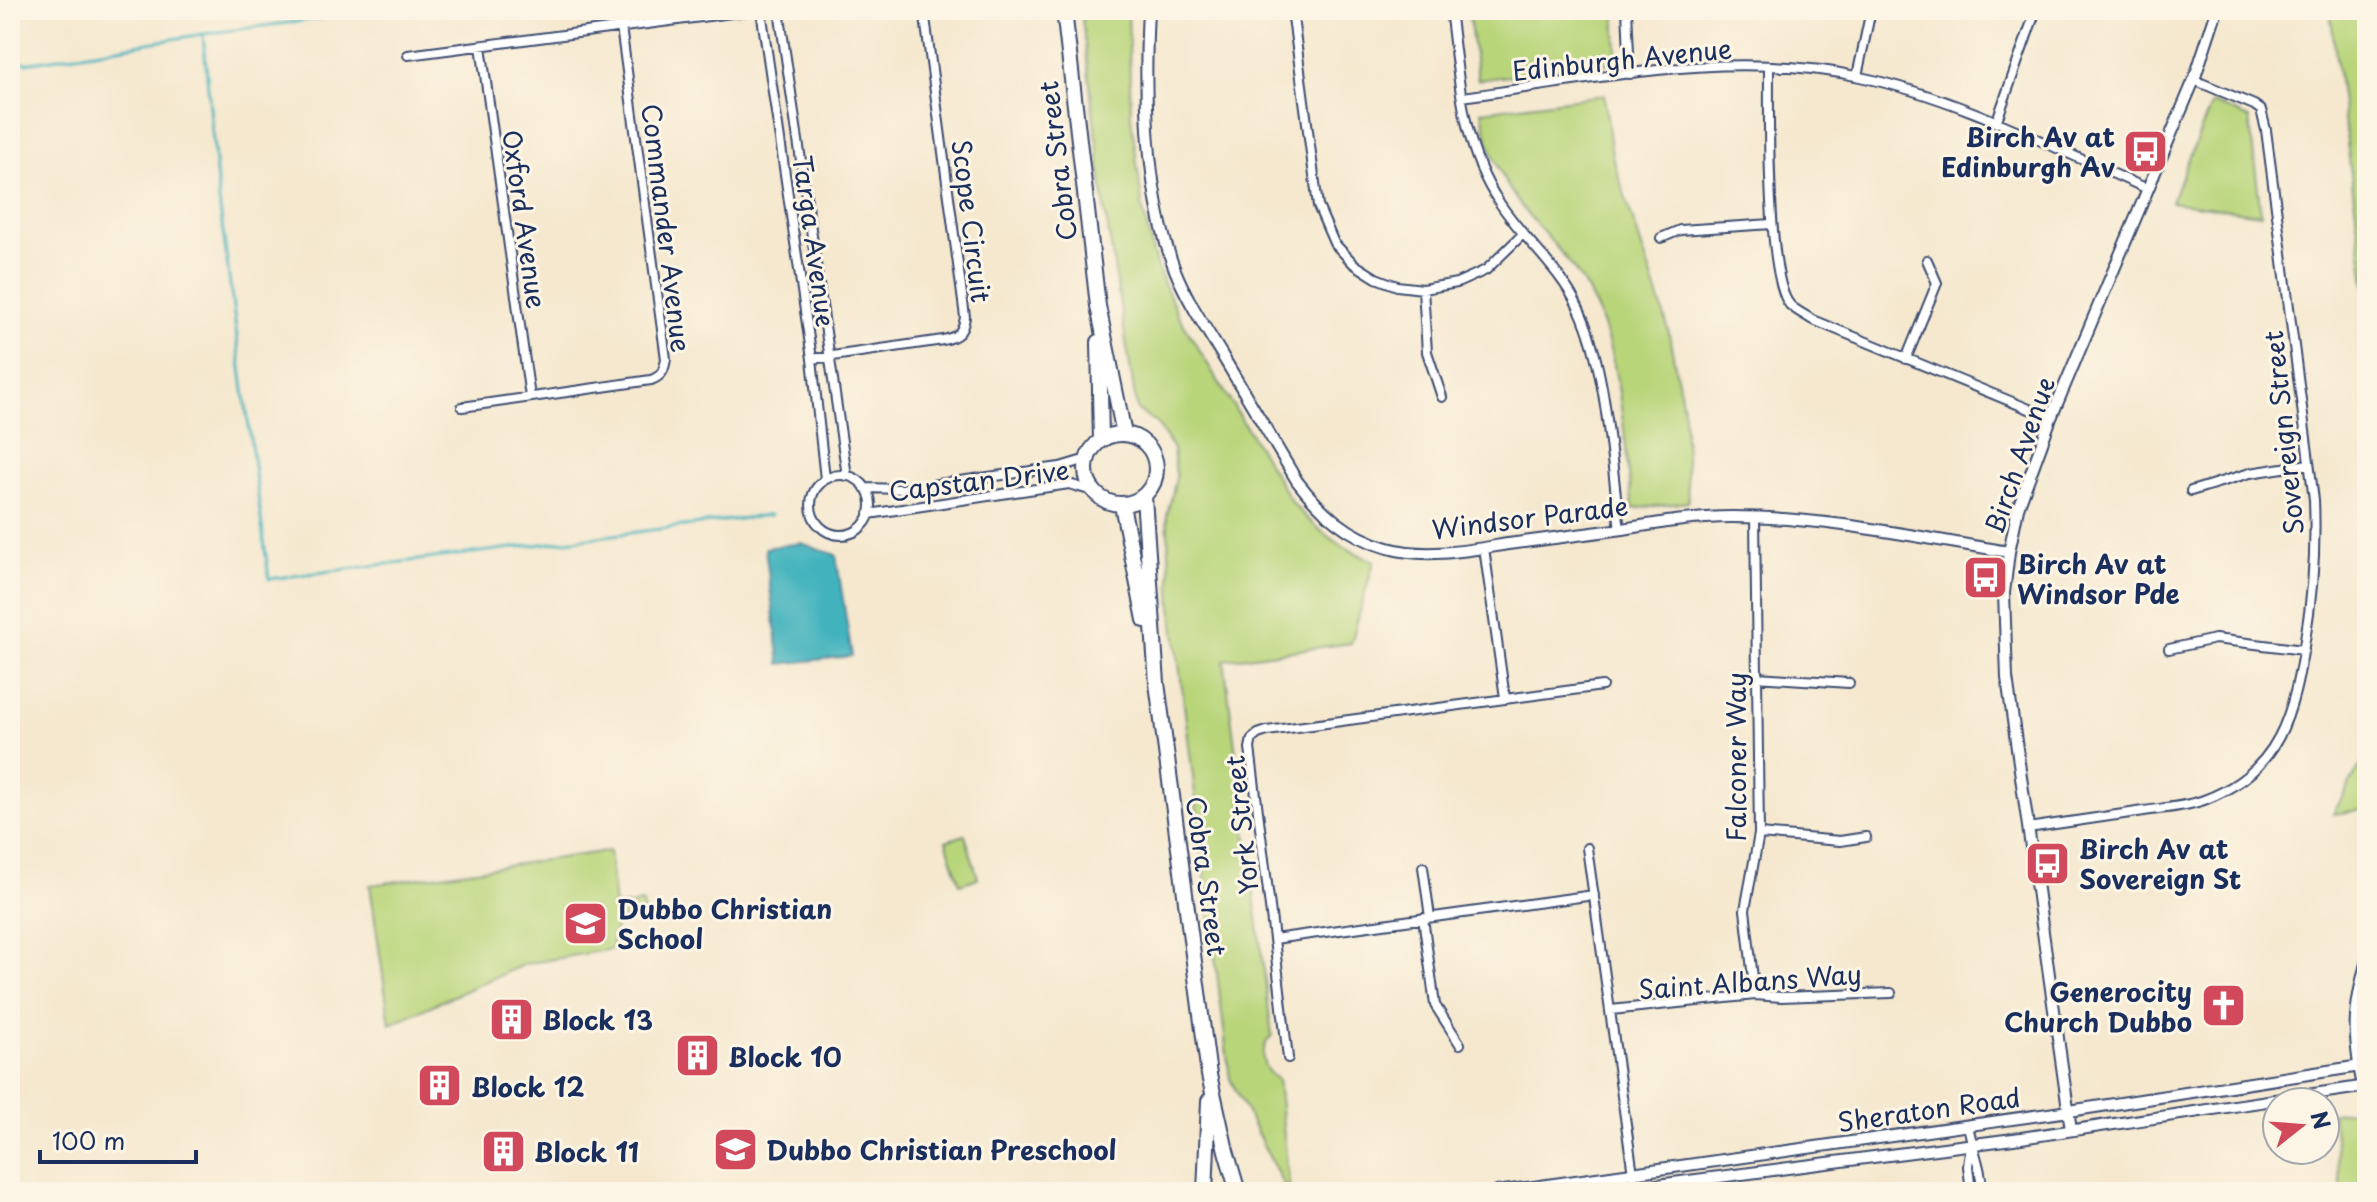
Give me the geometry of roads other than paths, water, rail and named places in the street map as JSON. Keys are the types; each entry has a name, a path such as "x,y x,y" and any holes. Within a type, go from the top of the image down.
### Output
{"highway":[{"name":"Cobra Street","path":"1064,10 1098,306 1124,434"},
{"name":"Cobra Street","path":"1098,306 1101,440"},
{"path":"1124,434 1146,443 1157,465 1152,488 1144,497 1122,505 1111,504 1093,491 1086,470 1087,459 1092,448 1101,440 1124,434"},
{"name":"Cobra Street","path":"1144,497 1157,683 1209,1075 1238,1192"},
{"name":"Cobra Street","path":"1122,505 1157,683"},
{"name":"Cobra Street","path":"1205,1192 1209,1075"}],"street":[{"path":"408,55 758,10"},
{"name":"Targa Avenue","path":"758,10 812,359 825,479"},
{"name":"Targa Avenue","path":"779,10 847,476"},
{"name":"Scope Circuit","path":"812,359 943,340 959,335 964,328 924,10"},
{"name":"Windsor Parade","path":"1148,10 1145,68 1151,152 1165,236 1175,269 1191,303 1297,481 1316,505 1337,524 1364,540 1389,549 1430,553 1686,519 1755,517 1831,523 2009,552"},
{"path":"1292,10 1318,206 1334,243 1354,264 1376,278 1397,286 1423,289 1457,283 1486,270 1523,234"},
{"path":"1450,10 1468,135 1481,171 1498,202 1562,280 1579,308 1591,342 1600,383 1620,529"},
{"path":"1627,10 1630,74"},
{"path":"1857,76 1871,10"},
{"path":"1996,123 2036,10"},
{"name":"Birch Avenue","path":"2071,1130 2004,635 2004,593 2009,552 2018,508 2051,418 2194,80 2217,10"},
{"name":"Commander Avenue","path":"462,407 651,380 665,370 621,27"},
{"name":"Oxford Avenue","path":"481,46 530,397"},
{"path":"1769,66 1772,224 1779,277 1789,304 1811,319 2051,418"},
{"name":"Edinburgh Avenue","path":"1462,97 1692,68 1769,66 1857,76 1905,88 1996,123 2148,189"},
{"name":"Sovereign Street","path":"2028,828 2172,807 2201,801 2234,786 2262,763 2281,735 2295,702 2312,598 2316,543 2309,464 2263,117 2261,110 2243,98 2194,80"},
{"path":"1661,238 1680,230 1772,224"},
{"path":"1906,359 1937,283 1927,260"},
{"path":"1423,289 1427,352 1442,397"},
{"name":"Capstan Drive","path":"865,488 902,489 1060,467 1087,459"},
{"path":"2191,491 2250,473 2309,464"},
{"path":"847,476 865,488 870,506 869,514 860,528 837,535 816,522 811,507 814,491 825,479 847,476"},
{"name":"Capstan Drive","path":"869,514 1069,484 1093,491"},
{"name":"Falconer Way","path":"1755,517 1759,834 1745,910 1755,995"},
{"path":"1484,548 1505,698"},
{"path":"2169,649 2215,639 2304,650"},
{"path":"1756,677 1849,683"},
{"name":"York Street","path":"1274,939 1251,757 1252,739 1267,731 1602,686"},
{"path":"1759,834 1840,841 1866,837"},
{"path":"1587,848 1635,1188"},
{"path":"1423,867 1435,1005 1460,1044"},
{"path":"1288,1058 1274,939 1594,895"},
{"path":"2364,1086 2362,1066 2354,1048 2354,1010 2367,956"},
{"name":"Saint Albans Way","path":"1611,1010 1755,995 1891,993"},
{"name":"Sheraton Road","path":"1497,1192 1559,1189 1633,1172 2362,1066"},
{"name":"Sheraton Road","path":"1603,1192 1971,1144 2364,1086"},
{"path":"1968,1125 1979,1164 1982,1192"},
{"path":"1971,1144 1968,1166 1971,1192"}],"water":[{"path":"801,543 836,555 852,656 780,664 765,548"}],"waterway":[{"path":"10,59 27,63 203,34 384,10"},
{"path":"203,34 218,194 269,579 770,515"}],"place":[{"name":"Birch Av at Edinburgh Av","path":"2146,151"},
{"name":"Birch Av at Windsor Pde","path":"1986,578"},
{"name":"Birch Av at Sovereign St","path":"2048,863"},
{"name":"Dubbo Christian School","path":"586,923"},
{"name":"Generocity Church Dubbo","path":"2223,1006"},
{"name":"Block 13","path":"511,1019"},
{"name":"Block 10","path":"697,1056"},
{"name":"Block 12","path":"440,1086"},
{"name":"Dubbo Christian Preschool","path":"735,1149"},
{"name":"Block 11","path":"503,1151"}]}
